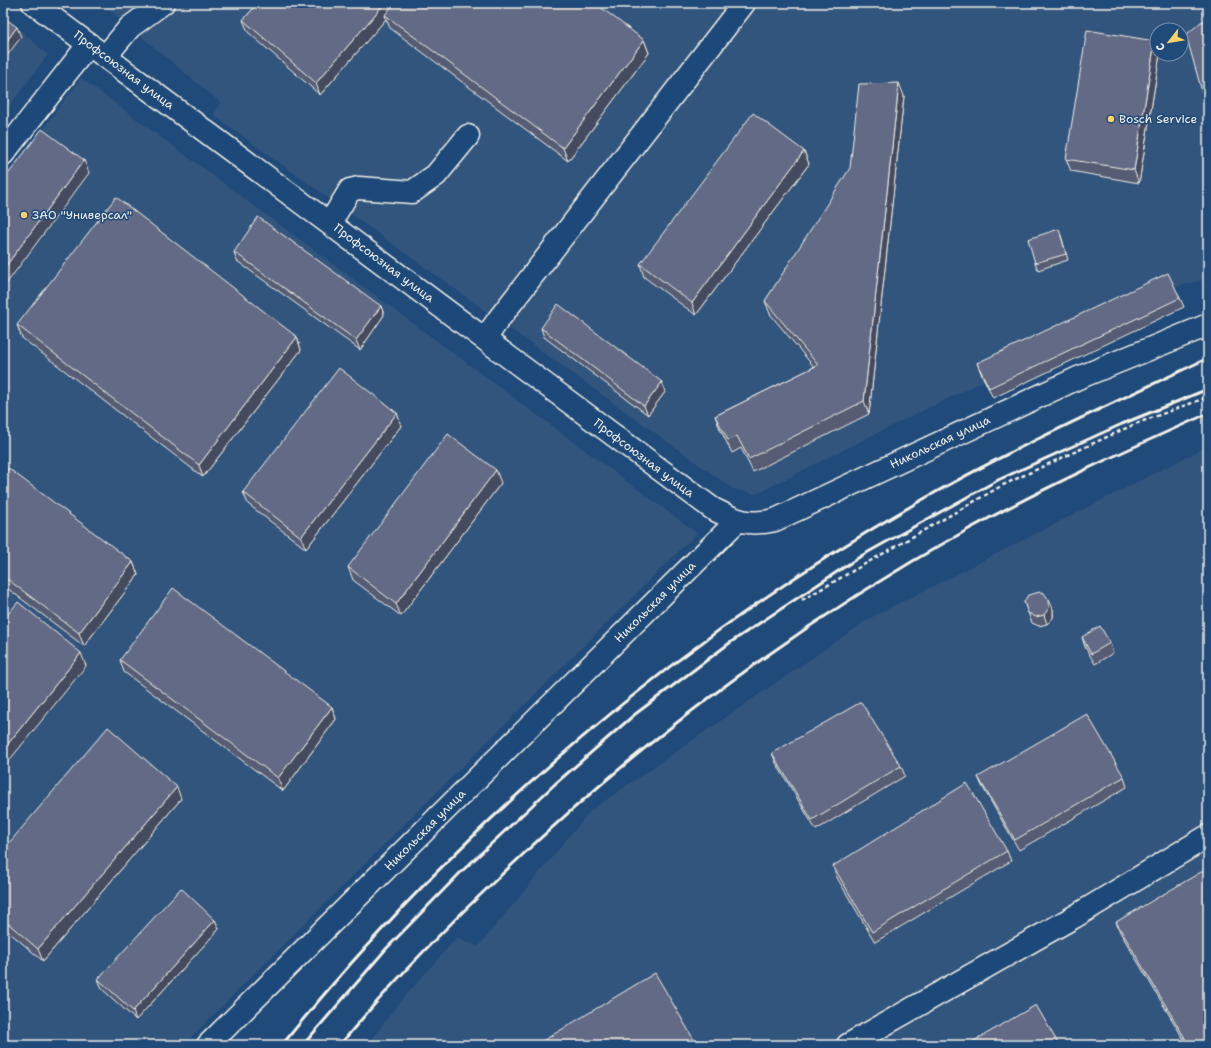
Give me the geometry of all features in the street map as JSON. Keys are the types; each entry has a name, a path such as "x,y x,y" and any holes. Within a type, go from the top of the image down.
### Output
{"street":[{"name":"Профсоюзная улица","path":"33,3 712,509 737,521"},
{"path":"3,154 97,50 130,28 163,3"},
{"path":"485,339 498,320 744,3"},
{"path":"330,223 350,190 359,188 412,192 436,175 468,136"},
{"name":"Никольская улица","path":"208,1045 737,521 758,524 776,520 1078,378 1208,325"},
{"path":"848,1045 1074,917 1208,836"}],"path":[{"path":"802,600 1003,485 1135,424 1208,397"}],"shaded area":[{"path":"101,3 1208,3 1208,279 1182,285 881,431 756,494 733,489 213,115 221,103"},
{"path":"3,15 48,55 3,114"},
{"path":"81,78 697,533 183,1045 3,1045 3,183"},
{"path":"1208,446 1208,1045 367,1045 395,1008 457,937 478,947 590,811 870,618"}],"building":[{"path":"258,3 385,3 316,83 243,20"},
{"path":"394,3 595,3 644,40 563,148 385,15"},
{"path":"3,17 17,27 3,46"},
{"path":"1208,20 1208,113 1189,46 1189,32 1201,22"},
{"path":"1087,30 1149,40 1149,62 1152,62 1134,170 1066,159"},
{"path":"899,83 864,401 749,459 737,436 728,440 715,416 818,365 765,301 850,168 859,84"},
{"path":"753,113 804,151 692,303 640,264"},
{"path":"42,129 84,160 3,270 3,181"},
{"path":"116,197 297,337 199,465 17,325"},
{"path":"258,217 381,306 356,340 234,252"},
{"path":"1059,229 1066,254 1035,263 1028,239"},
{"path":"1168,273 1180,298 989,388 977,363"},
{"path":"558,304 662,382 644,406 541,328"},
{"path":"339,368 397,413 301,537 243,492"},
{"path":"448,434 496,470 396,604 348,567"},
{"path":"8,468 133,562 79,633 3,576 3,475"},
{"path":"173,588 332,707 278,778 120,660"},
{"path":"1040,592 1044,593 1049,600 1049,608 1044,615 1036,617 1028,613 1024,602 1028,595"},
{"path":"18,602 81,653 3,750 3,620"},
{"path":"1100,626 1110,643 1091,654 1082,637"},
{"path":"861,702 901,766 812,820 772,753"},
{"path":"1087,714 1124,777 1015,840 978,777"},
{"path":"108,727 177,787 38,949 3,919 3,850"},
{"path":"967,783 1007,851 872,932 833,866"},
{"path":"1208,868 1208,1045 1189,1045 1116,922"},
{"path":"181,888 215,920 133,1011 98,979"},
{"path":"655,973 697,1045 536,1045"},
{"path":"1036,1005 1059,1045 967,1045"}],"railway":[{"path":"282,1045 350,965 421,888 497,814 575,743 657,677 742,614 829,555 920,501 1026,445 1208,358"},
{"path":"303,1045 386,949 461,872 555,784 634,715 731,642 861,556 998,480 1122,424 1208,389"},
{"path":"340,1045 377,1001 416,959 497,879 551,829 606,780 663,734 780,646 841,605 967,530 1086,469 1207,414"}],"place":[{"name":"Bosch Service","path":"1111,119"},
{"name":"ЗАО \"Универсал\"","path":"24,215"}]}
